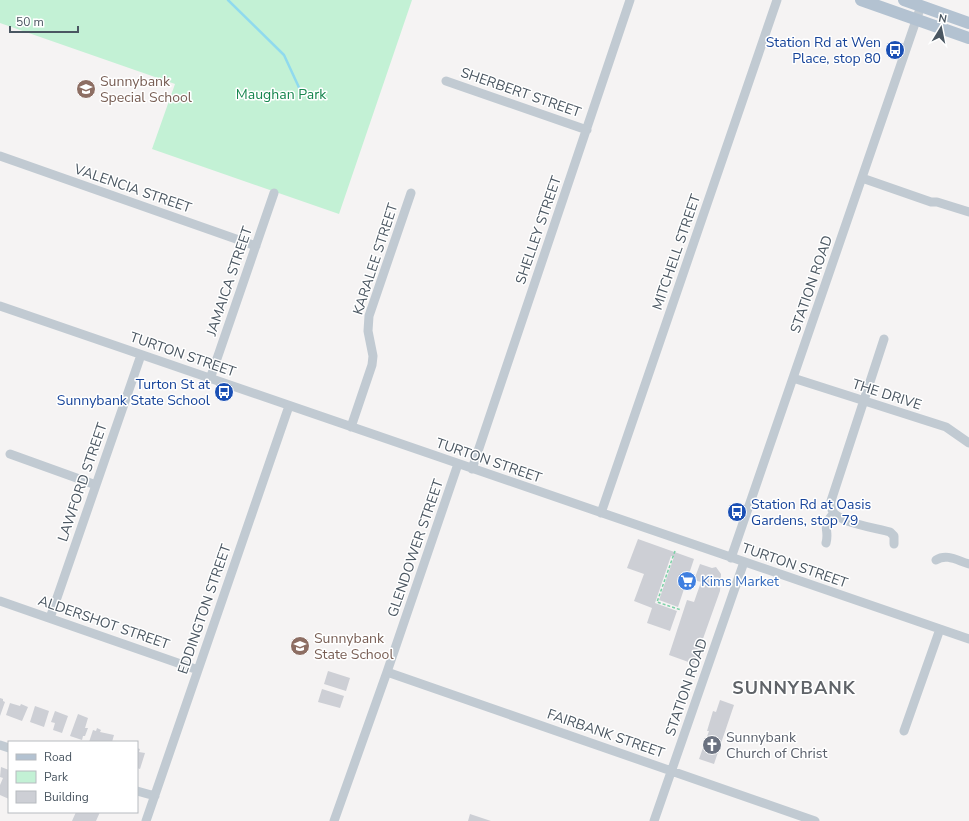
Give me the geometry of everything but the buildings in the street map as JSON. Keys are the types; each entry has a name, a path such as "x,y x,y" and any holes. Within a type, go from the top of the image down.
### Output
{"main road":[{"path":"861,0 969,38"},
{"path":"904,0 969,23"}],"street":[{"name":"SHELLEY STREET","path":"472,469 630,0"},
{"name":"MITCHELL STREET","path":"601,513 777,0"},
{"name":"STATION ROAD","path":"731,558 921,6"},
{"name":"SHERBERT STREET","path":"446,81 586,130"},
{"name":"VALENCIA STREET","path":"0,156 256,246"},
{"path":"862,178 931,202 937,202 969,212"},
{"name":"JAMAICA STREET","path":"210,379 274,193"},
{"name":"KARALEE STREET","path":"351,427 372,365 368,331 369,316 411,193"},
{"name":"TURTON STREET","path":"0,306 969,639"},
{"path":"884,339 831,501 832,511 837,517 890,532 894,536 894,544"},
{"name":"LAWFORD STREET","path":"50,618 141,355"},
{"name":"THE DRIVE","path":"793,378 946,427 968,440"},
{"name":"EDDINGTON STREET","path":"146,821 289,406"},
{"path":"10,454 96,485"},
{"name":"GLENDOWER STREET","path":"334,821 458,464"},
{"path":"826,542 828,536 825,526 834,513"},
{"path":"936,560 940,557 948,557 969,564"},
{"name":"STATION ROAD","path":"654,821 744,562"},
{"name":"ALDERSHOT STREET","path":"0,601 198,670"},
{"path":"904,731 940,629"},
{"name":"FAIRBANK STREET","path":"387,672 815,821"},
{"path":"138,791 154,796"}],"path":[{"path":"675,551 657,602 681,610"}],"green space":[{"name":"Maughan Park","path":"0,0 412,0 339,214 152,149 175,84 0,23"}],"waterway":[{"path":"228,0 284,55 302,94"}],"place":[{"name":"Station Rd at Wen Place, stop 80","path":"895,50"},
{"name":"Sunnybank Special School","path":"86,89"},
{"name":"Turton St at Sunnybank State School","path":"224,392"},
{"name":"Station Rd at Oasis Gardens, stop 79","path":"737,512"},
{"name":"Kims Market","path":"687,581"},
{"name":"Sunnybank State School","path":"300,646"},
{"name":"Sunnybank Church of Christ","path":"712,745"}],"district":[{"name":"SUNNYBANK","path":"794,688"}]}
